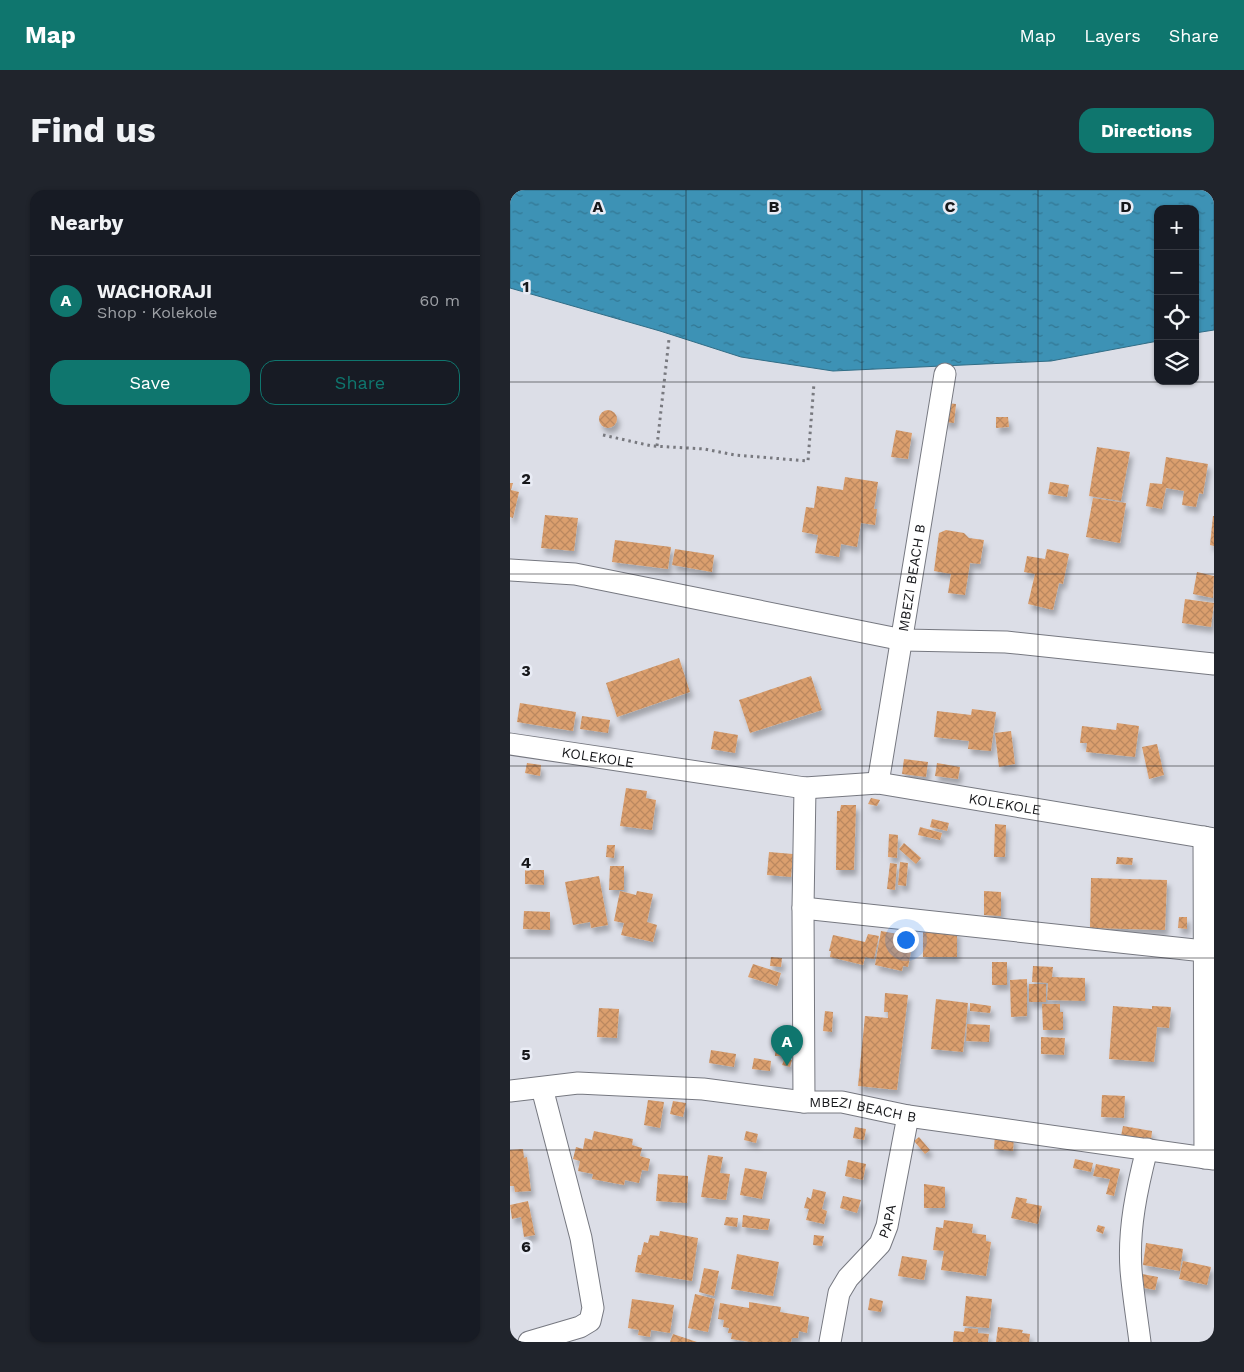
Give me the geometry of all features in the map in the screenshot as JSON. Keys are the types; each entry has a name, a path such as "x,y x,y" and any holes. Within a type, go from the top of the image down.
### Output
{"street":[{"name":"MBEZI BEACH B","path":"878,783 903,640 945,374"},
{"path":"510,570 575,574 903,640 1006,642 1214,664"},
{"name":"KOLEKOLE","path":"510,744 805,788 878,783 1209,838 1204,951 1209,1159"},
{"path":"804,1102 803,908 805,788"},
{"path":"803,908 1204,951"},
{"name":"MBEZI BEACH B","path":"510,1091 578,1083 643,1085 703,1089 804,1102 842,1102 908,1116 1209,1159"},
{"path":"529,1342 580,1327 590,1321 593,1308 581,1238 542,1088"},
{"name":"PAPA","path":"830,1342 839,1293 848,1278 880,1244 887,1226 908,1116"},
{"path":"1140,1342 1131,1268 1132,1232 1137,1192 1147,1149"}],"path":[{"path":"657,446 669,339"},
{"path":"603,435 657,446 704,449 735,455 808,461 814,383"}],"water":[{"path":"510,190 1214,190 1214,330 1199,332 1199,205 1154,205 1154,342 1051,361 833,371 741,357 660,331 510,288"}],"building":[{"path":"946,403 956,404 954,423 944,422"},
{"path":"604,410 612,410 617,415 615,426 604,428 599,423 599,415"},
{"path":"996,417 1008,417 1009,427 996,428"},
{"path":"896,430 912,433 908,459 891,457"},
{"path":"1097,447 1130,452 1121,501 1089,496"},
{"path":"1166,457 1208,464 1203,494 1199,493 1196,507 1182,505 1184,491 1166,488 1162,509 1146,506 1150,483 1162,484"},
{"path":"845,477 878,482 874,509 877,509 875,525 861,523 857,547 841,544 839,557 815,553 818,535 802,532 806,507 814,508 817,486 843,490"},
{"path":"1050,482 1069,485 1067,497 1048,494"},
{"path":"510,483 513,483 511,490 519,492 513,518 510,517"},
{"path":"1093,498 1126,503 1120,543 1086,537"},
{"path":"545,515 578,518 574,551 541,548"},
{"path":"1214,516 1214,546 1210,545"},
{"path":"946,530 964,533 969,538 984,540 980,564 970,563 965,595 948,593 951,574 934,571 939,533"},
{"path":"615,540 671,547 668,569 612,562"},
{"path":"675,549 714,555 712,572 672,565"},
{"path":"1047,549 1069,554 1063,584 1059,583 1053,610 1028,604 1035,574 1024,572 1027,556 1045,559"},
{"path":"1197,572 1214,576 1213,598 1193,594"},
{"path":"1185,599 1214,603 1211,627 1182,623"},
{"path":"679,658 690,692 617,717 606,683"},
{"path":"811,676 822,710 750,733 739,700"},
{"path":"520,703 576,712 573,731 517,722"},
{"path":"972,709 996,712 991,751 968,749 969,741 934,737 937,711 971,715"},
{"path":"582,716 610,720 608,733 580,729"},
{"path":"1117,723 1139,726 1135,757 1086,752 1087,743 1080,743 1082,726 1116,730"},
{"path":"714,731 738,735 735,753 711,749"},
{"path":"1011,731 1015,764 999,767 995,733"},
{"path":"1157,744 1164,775 1149,779 1142,747"},
{"path":"904,759 928,762 926,777 902,774"},
{"path":"527,763 541,765 540,776 525,773"},
{"path":"937,763 960,767 958,779 935,776"},
{"path":"626,788 647,791 646,798 656,800 652,830 620,826"},
{"path":"871,798 880,800 877,806 868,804"},
{"path":"841,805 856,805 854,870 836,870 837,811 840,811"},
{"path":"932,819 949,823 947,831 930,827"},
{"path":"995,824 1006,825 1005,857 994,857"},
{"path":"920,827 942,833 940,840 918,835"},
{"path":"889,834 898,835 897,858 888,857"},
{"path":"904,843 921,858 916,864 899,849"},
{"path":"607,845 615,845 614,858 606,857"},
{"path":"769,852 793,854 791,877 767,875"},
{"path":"1117,857 1133,858 1132,865 1116,864"},
{"path":"900,862 908,863 906,886 898,885"},
{"path":"890,863 897,864 895,890 887,889"},
{"path":"610,866 624,866 624,890 609,890"},
{"path":"525,870 544,870 544,885 525,884"},
{"path":"599,876 608,925 591,928 590,922 573,925 565,882"},
{"path":"1091,878 1167,880 1165,930 1090,928"},
{"path":"620,891 636,895 637,891 653,894 647,922 657,925 653,942 621,935 624,923 614,921"},
{"path":"984,891 1001,892 1001,916 984,915"},
{"path":"524,911 550,912 550,930 523,929"},
{"path":"1179,917 1187,917 1187,929 1178,928"},
{"path":"881,931 914,937 908,967 903,966 902,971 875,965"},
{"path":"923,931 957,931 957,957 923,957"},
{"path":"868,934 879,936 874,959 865,957 863,965 830,957 831,951 829,951 833,935 865,942"},
{"path":"771,957 782,958 781,967 770,966"},
{"path":"992,962 1007,962 1007,985 992,985"},
{"path":"753,964 781,973 777,986 748,977"},
{"path":"1033,966 1053,967 1052,977 1085,978 1085,1001 1047,1000 1048,983 1032,982"},
{"path":"1027,979 1027,1016 1011,1017 1010,980"},
{"path":"1029,984 1046,984 1046,1002 1029,1002"},
{"path":"885,993 908,995 897,1090 858,1086 865,1016 888,1018 888,1012 884,1012"},
{"path":"936,999 968,1003 963,1052 931,1049"},
{"path":"970,1003 991,1006 990,1013 970,1011"},
{"path":"1042,1004 1060,1004 1060,1012 1063,1012 1063,1030 1043,1030"},
{"path":"1113,1006 1152,1009 1152,1006 1171,1007 1169,1028 1157,1027 1154,1062 1109,1059"},
{"path":"599,1008 619,1009 617,1038 597,1037"},
{"path":"825,1011 833,1012 832,1032 823,1031"},
{"path":"967,1024 990,1025 989,1042 966,1041"},
{"path":"1041,1037 1065,1038 1064,1055 1041,1054"},
{"path":"776,1040 785,1041 783,1056 775,1056"},
{"path":"711,1050 736,1054 734,1067 709,1063"},
{"path":"785,1057 792,1060 790,1067 782,1065"},
{"path":"754,1058 771,1061 770,1071 752,1069"},
{"path":"1102,1095 1125,1096 1124,1118 1101,1117"},
{"path":"648,1100 664,1102 660,1128 644,1125"},
{"path":"673,1101 686,1103 683,1117 670,1114"},
{"path":"1123,1126 1152,1131 1151,1141 1120,1141"},
{"path":"855,1127 866,1129 864,1140 853,1138"},
{"path":"594,1131 633,1139 632,1145 642,1148 640,1156 650,1159 648,1171 642,1170 639,1183 625,1180 624,1185 592,1179 593,1174 578,1171 580,1161 573,1159 576,1147 583,1149 585,1138 592,1140"},
{"path":"746,1131 758,1134 756,1143 744,1140"},
{"path":"995,1135 1014,1137 1013,1151 994,1149"},
{"path":"919,1137 930,1150 925,1154 914,1141"},
{"path":"523,1149 524,1158 527,1157 531,1191 515,1192 514,1186 510,1186 510,1150"},
{"path":"708,1155 723,1157 720,1173 730,1174 726,1200 701,1197"},
{"path":"1075,1159 1093,1163 1091,1172 1073,1168"},
{"path":"848,1160 866,1164 863,1180 845,1176"},
{"path":"1096,1164 1120,1169 1114,1196 1106,1194 1110,1179 1093,1176"},
{"path":"745,1168 767,1172 762,1199 740,1195"},
{"path":"658,1174 688,1176 687,1203 656,1201"},
{"path":"924,1184 945,1187 945,1208 924,1208"},
{"path":"813,1189 826,1192 822,1209 827,1211 824,1224 806,1220 809,1209 804,1208 807,1197 811,1199"},
{"path":"843,1196 861,1200 857,1213 840,1208"},
{"path":"1016,1197 1027,1199 1026,1203 1042,1206 1038,1224 1011,1218"},
{"path":"528,1201 535,1235 524,1237 521,1217 512,1219 510,1205"},
{"path":"743,1215 770,1219 768,1230 742,1227"},
{"path":"726,1217 738,1218 737,1227 724,1225"},
{"path":"944,1220 973,1224 972,1233 986,1235 986,1241 991,1242 986,1276 941,1270 944,1251 933,1250 936,1227 943,1228"},
{"path":"1098,1225 1105,1227 1103,1234 1096,1231"},
{"path":"660,1231 698,1238 692,1281 635,1272 638,1255 641,1255 644,1242 648,1243 650,1235 659,1236"},
{"path":"814,1235 824,1236 822,1246 813,1245"},
{"path":"1146,1243 1183,1249 1180,1271 1143,1265"},
{"path":"737,1254 779,1262 773,1296 731,1289"},
{"path":"902,1256 927,1260 924,1280 898,1276"},
{"path":"1183,1261 1211,1267 1207,1285 1179,1279"},
{"path":"704,1268 719,1271 714,1296 699,1292"},
{"path":"1137,1273 1158,1277 1155,1290 1134,1286"},
{"path":"695,1294 715,1299 708,1332 688,1328"},
{"path":"966,1296 992,1299 989,1328 963,1326"},
{"path":"870,1298 883,1301 881,1312 868,1310"},
{"path":"632,1299 674,1305 670,1333 651,1330 650,1337 638,1335 639,1330 628,1328"},
{"path":"749,1302 781,1307 780,1312 809,1317 807,1333 799,1331 798,1338 792,1338 791,1342 750,1342 731,1339 732,1333 728,1333 729,1328 723,1327 724,1320 718,1319 720,1303 749,1308"},
{"path":"998,1327 1023,1330 1022,1333 1030,1334 1029,1342 996,1342"},
{"path":"965,1328 978,1329 978,1333 989,1334 988,1342 953,1342 954,1331 964,1332"},
{"path":"673,1334 697,1342 670,1342"}],"place":[{"name":"WACHORAJI","path":"787,1066"}]}
